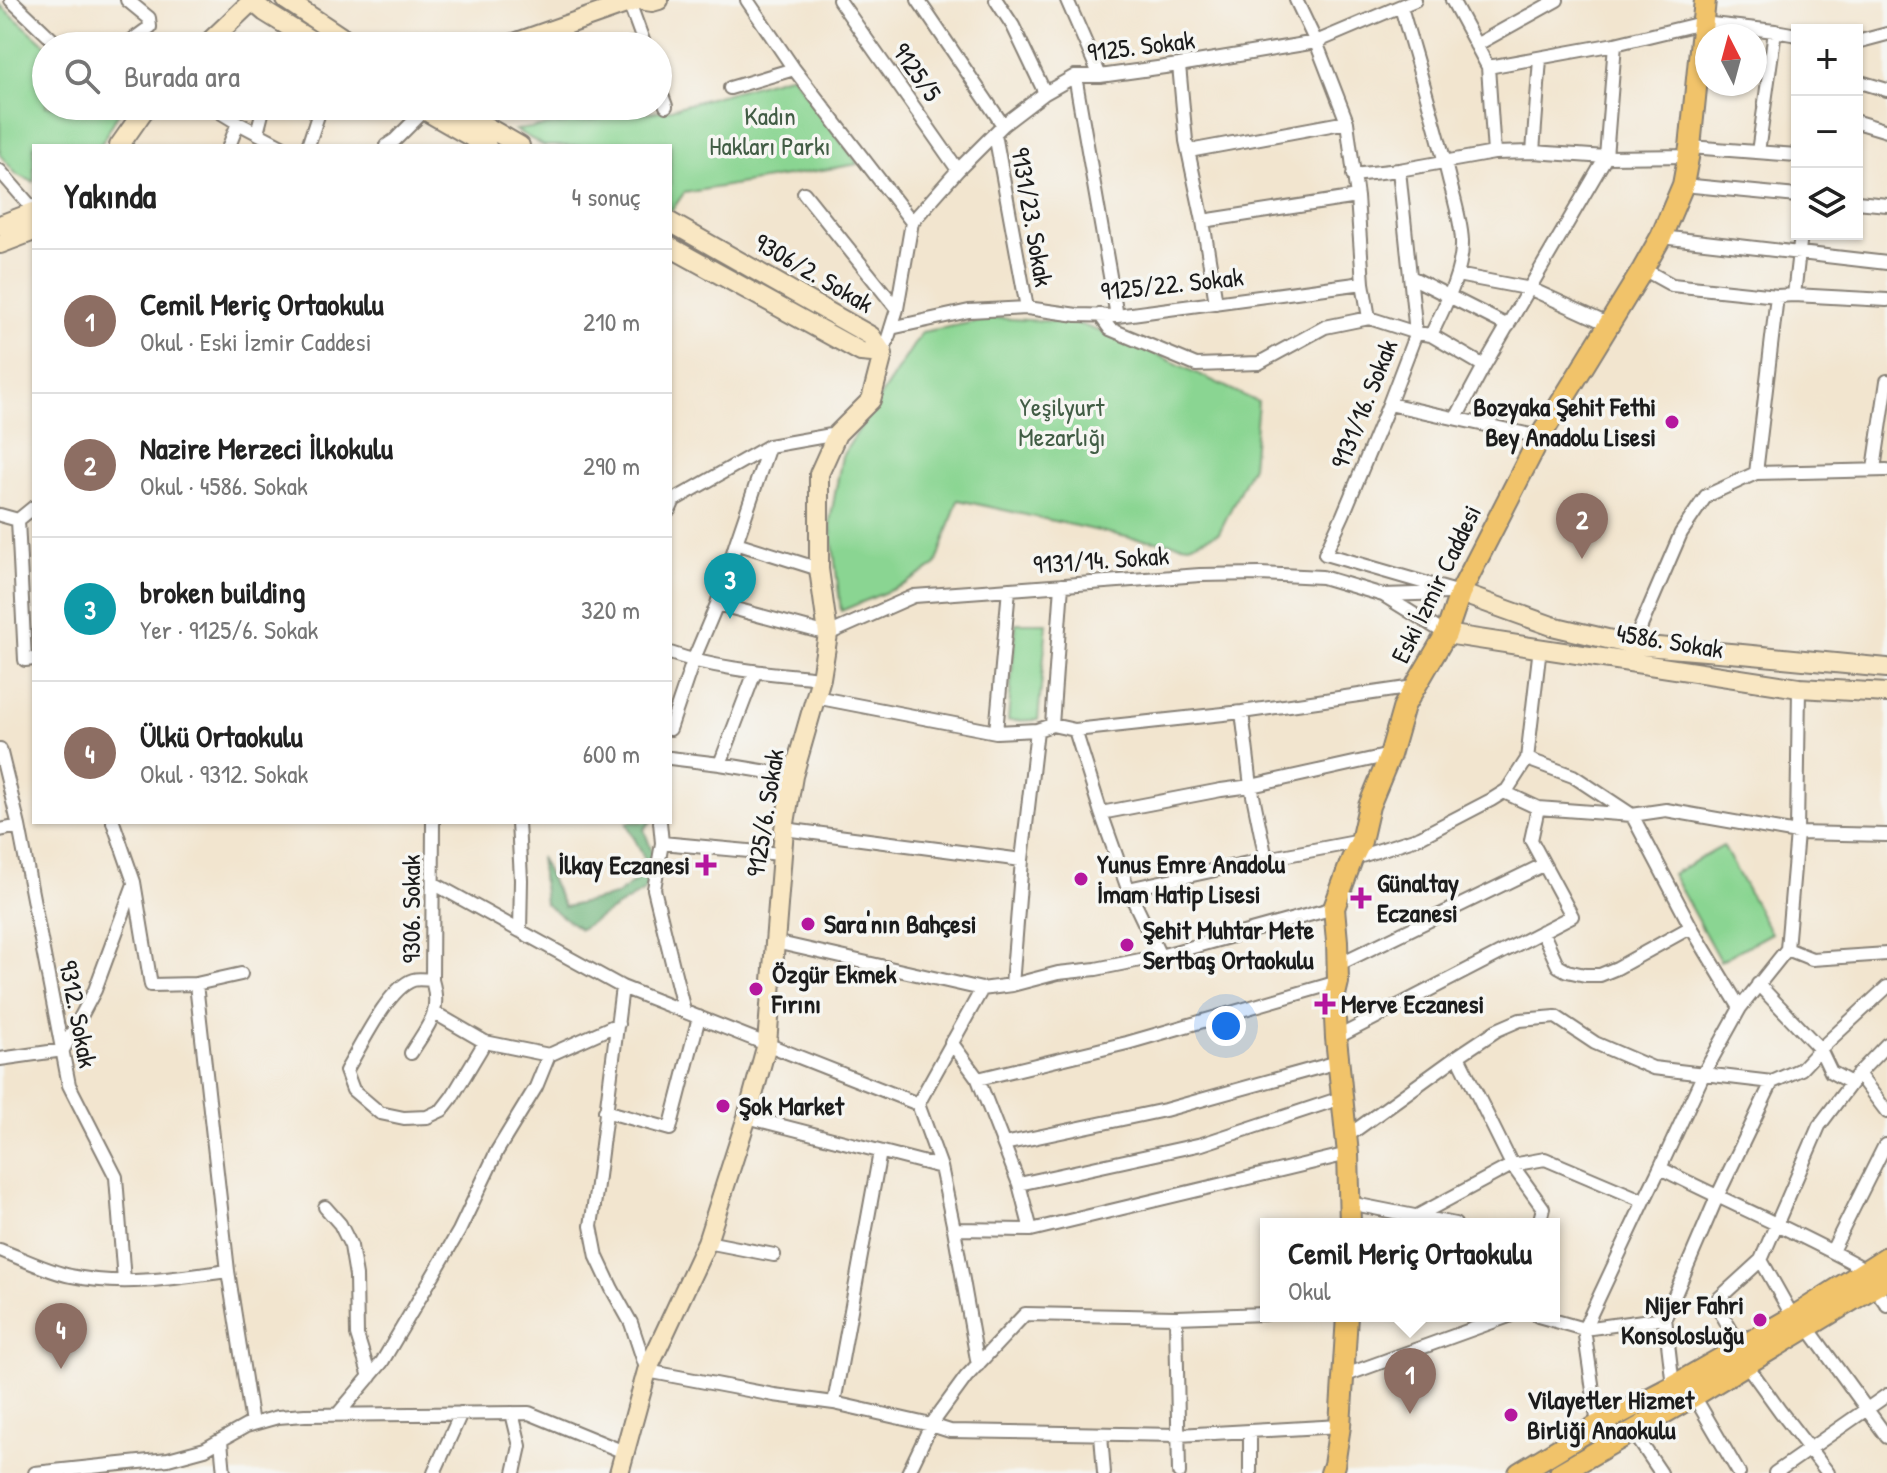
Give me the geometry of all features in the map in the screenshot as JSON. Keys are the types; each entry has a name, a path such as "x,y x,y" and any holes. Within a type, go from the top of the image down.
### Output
{"main road":[{"path":"220,32 253,0 265,12 297,32"},
{"path":"286,0 334,32"},
{"path":"549,32 635,1 659,0"},
{"name":"Eski İzmir Caddesi","path":"1350,1214 1347,1145 1336,1038 1334,999 1337,941 1334,908 1390,755 1404,706 1446,634 1460,593 1540,437 1643,269 1661,237 1683,185 1690,152 1705,0"},
{"path":"120,144 132,120"},
{"path":"447,120 496,143"},
{"path":"468,120 496,143"},
{"path":"0,225 32,212"},
{"name":"9306/2. Sokak","path":"672,223 871,336 883,354"},
{"path":"0,244 32,232"},
{"name":"9306/2. Sokak","path":"672,248 861,352 883,354"},
{"name":"9125/6. Sokak","path":"619,1473 647,1371 707,1242 767,1044 784,829 793,776 821,678 828,634 819,569 819,474 837,434 871,400 883,354"},
{"name":"4586. Sokak","path":"1460,593 1552,626 1633,645 1887,668"},
{"name":"4586. Sokak","path":"1446,634 1799,688 1887,693"},
{"path":"1519,1473 1598,1425 1673,1386 1743,1355 1875,1279 1887,1257"},
{"path":"1334,1470 1347,1322"},
{"path":"1560,1473 1583,1468 1632,1430 1694,1396 1743,1355"}],"street":[{"path":"11,0 44,32"},
{"path":"127,0 149,18 150,27 143,32"},
{"path":"747,0 794,69 912,222 897,309"},
{"name":"9125/5","path":"839,0 958,170"},
{"path":"918,0 999,130"},
{"path":"996,0 1013,26 1045,93"},
{"path":"1067,0 1100,76"},
{"path":"1296,0 1347,122 1369,318"},
{"name":"9125. Sokak","path":"912,222 999,130 1045,93 1075,76 1100,76 1179,65 1316,42 1415,0"},
{"path":"1452,0 1488,67 1494,153"},
{"path":"1476,45 1557,0"},
{"path":"635,1 642,32"},
{"path":"1401,7 1445,163 1462,243 1457,275 1431,335"},
{"path":"1488,67 1615,44 1702,23 1791,34"},
{"path":"1758,152 1775,31"},
{"path":"1863,40 1887,34"},
{"path":"1456,418 1606,157 1615,44"},
{"path":"1533,152 1540,59"},
{"path":"1179,65 1189,151 1216,303"},
{"path":"730,88 794,69"},
{"path":"1075,76 1117,316"},
{"path":"1863,83 1887,90"},
{"path":"233,120 278,144"},
{"path":"257,133 260,120"},
{"path":"309,144 316,120"},
{"path":"393,144 412,120"},
{"path":"1189,151 1347,122"},
{"path":"230,144 238,123"},
{"path":"1863,124 1887,131"},
{"name":"9131/23. Sokak","path":"999,130 1027,308"},
{"path":"1353,175 1494,153 1606,157 1690,152 1791,155"},
{"name":"9131/16. Sokak","path":"1399,170 1416,333 1325,554 1460,593"},
{"path":"0,171 32,209"},
{"path":"1683,185 1791,195"},
{"path":"804,193 897,309"},
{"path":"1203,221 1357,197"},
{"path":"1863,203 1887,205"},
{"path":"1661,237 1887,263"},
{"path":"1794,295 1800,240"},
{"path":"1643,269 1672,285 1777,296 1887,300"},
{"path":"1457,275 1531,289 1610,325"},
{"path":"1411,277 1508,326"},
{"name":"9125/22. Sokak","path":"891,328 969,311 1027,308 1077,315 1117,316 1363,283"},
{"path":"1756,473 1777,296"},
{"name":"9125/6. Sokak","path":"883,354 897,309"},
{"path":"1100,315 1110,329 1196,365 1259,363 1325,327 1369,318 1431,335 1484,366"},
{"path":"1633,645 1681,533 1706,496 1756,473 1880,470 1887,381"},
{"path":"1389,404 1540,437"},
{"path":"672,504 674,500 769,446 837,434"},
{"path":"672,723 717,604 769,446"},
{"path":"18,520 32,509"},
{"path":"0,515 18,520"},
{"path":"18,520 25,660 32,659"},
{"path":"736,543 819,569"},
{"name":"9131/14. Sokak","path":"828,634 914,596 1200,575 1260,574 1322,577 1383,595 1446,634"},
{"path":"1052,725 1062,585"},
{"path":"996,732 1009,589"},
{"name":"9131/14. Sokak","path":"1383,595 1460,593"},
{"path":"717,604 828,634"},
{"path":"1128,889 1266,859 1356,850 1420,837 1504,792 1527,759 1540,647"},
{"path":"672,654 693,661 755,672 821,678"},
{"path":"720,764 755,672"},
{"path":"815,697 996,732 1037,730 1052,725 1075,730 1242,712 1414,687"},
{"path":"1598,1425 1584,1329 1704,1073 1740,1008 1787,949 1797,833 1799,688"},
{"path":"1242,712 1251,786 1266,859"},
{"path":"1012,985 1037,730"},
{"path":"1075,730 1128,889 1160,956"},
{"name":"9312. Sokak","path":"0,749 19,826 69,1085 116,1177 124,1281"},
{"path":"1101,813 1251,786 1390,755"},
{"path":"672,758 793,776"},
{"path":"1527,759 1573,776 1632,815 1691,927 1740,1008"},
{"path":"1504,792 1538,808 1632,815 1666,810 1797,833 1887,835"},
{"path":"1336,1038 1572,916 1531,840 1538,808"},
{"path":"114,824 134,882 151,985 196,984 241,974"},
{"name":"9306. Sokak","path":"433,824 432,980 415,979 402,986 383,1008 346,1071 353,1090 380,1113 404,1118 427,1117 442,1110 485,1042"},
{"path":"518,824 520,931"},
{"path":"660,824 662,843 654,889 684,1011"},
{"path":"0,830 19,826"},
{"path":"784,829 1022,860"},
{"path":"662,843 781,854"},
{"path":"978,1079 1127,1043 1337,973 1543,865"},
{"path":"0,1059 63,1050 95,990 134,882"},
{"path":"433,883 622,987 918,1104"},
{"path":"775,942 982,989 1160,956 1334,908"},
{"path":"1542,931 1558,966 1585,975 1600,975 1691,927"},
{"path":"1787,949 1812,959 1887,954"},
{"path":"411,1053 435,1013 432,980"},
{"path":"196,984 228,1271 252,1424"},
{"path":"1758,984 1820,1049 1831,1072 1854,1078 1887,1112"},
{"path":"622,987 591,1226 597,1257 631,1323 647,1371 834,1403 950,1431 1178,1435 1340,1426"},
{"path":"954,1229 1031,1230 1347,1145 1458,1056 1497,1030 1520,1020 1556,1017 1595,1043 1653,1068 1772,1082 1801,1069 1887,987"},
{"path":"978,1365 941,1167 918,1104 982,989"},
{"path":"435,1013 485,1042 549,1055 618,1024"},
{"path":"605,1111 670,1129 699,1017"},
{"path":"951,1042 978,1079 1019,1184 1031,1230"},
{"path":"1828,1473 1743,1355 1715,1302 1761,1260 1819,1126 1854,1078 1887,1044"},
{"path":"338,1414 382,1362 459,1231 497,1151 536,1087 549,1055"},
{"path":"1458,1056 1512,1165 1543,1208 1540,1218"},
{"path":"1004,1144 1165,1110 1338,1062"},
{"path":"1673,1386 1665,1318 1717,1197 1772,1082"},
{"path":"1019,1184 1202,1144 1341,1098"},
{"path":"747,1117 941,1167"},
{"path":"1832,1251 1885,1145"},
{"path":"834,1403 880,1152"},
{"path":"1419,1215 1512,1165 1545,1159 1644,1201"},
{"path":"1660,1168 1832,1251 1875,1279 1887,1305"},
{"path":"325,1207 340,1224 351,1246 356,1276 357,1335 370,1377"},
{"path":"1350,1214 1419,1215 1431,1218"},
{"path":"707,1242 774,1255"},
{"path":"0,1250 70,1276 124,1281 169,1280 228,1271"},
{"path":"1761,1260 1800,1322 1887,1437"},
{"path":"908,1473 931,1425 966,1377 1025,1314 1176,1317 1260,1314"},
{"path":"1176,1317 1179,1473"},
{"path":"1559,1322 1584,1329 1665,1318"},
{"path":"1343,1376 1492,1322"},
{"path":"1775,1473 1887,1395"},
{"path":"1694,1396 1739,1473"},
{"path":"434,1473 461,1413"},
{"path":"512,1413 520,1446 514,1473"},
{"path":"35,1473 168,1459 205,1449 252,1424 278,1417 338,1414 529,1413 624,1452"},
{"path":"1632,1430 1661,1473"},
{"path":"1250,1431 1250,1473"},
{"path":"1101,1435 1104,1473"},
{"path":"221,1441 224,1473"}],"green space":[{"path":"0,5 32,33 32,120 115,120 101,144 32,144 32,181 17,175 0,155"},
{"name":"Kadın Hakları Parkı","path":"792,75 858,164 684,193 672,210 672,144 540,144 515,130 591,120 672,120 672,109"},
{"name":"Yeşilyurt Mezarlığı","path":"995,318 1076,323 1135,344 1258,402 1252,466 1219,533 1189,545 1131,538 958,500 936,565 905,584 841,611 830,521 842,456 922,332"},
{"path":"1016,623 1047,623 1038,720 1008,721"},
{"path":"627,824 649,824 644,829 655,860 644,891 580,929 545,904 540,857 564,907 615,896 650,870"},
{"path":"1723,846 1771,933 1720,961 1672,874"}],"place":[{"name":"Bozyaka Şehit Fethi Bey Anadolu Lisesi","path":"1672,422"},
{"name":"Nazire Merzeci İlkokulu","path":"1582,559"},
{"name":"broken building","path":"730,619"},
{"name":"İlkay Eczanesi","path":"706,865"},
{"name":"Yunus Emre Anadolu İmam Hatip Lisesi","path":"1081,879"},
{"name":"Günaltay Eczanesi","path":"1361,898"},
{"name":"Sara'nın Bahçesi","path":"808,924"},
{"name":"Şehit Muhtar Mete Sertbaş Ortaokulu","path":"1127,945"},
{"name":"Özgür Ekmek Fırını","path":"756,989"},
{"name":"Merve Eczanesi","path":"1325,1004"},
{"name":"Şok Market","path":"723,1106"},
{"name":"Nijer Fahri Konsolosluğu","path":"1760,1320"},
{"name":"Ülkü Ortaokulu","path":"61,1369"},
{"name":"Cemil Meriç Ortaokulu","path":"1410,1414"},
{"name":"Vilayetler Hizmet Birliği Anaokulu","path":"1511,1415"}]}
